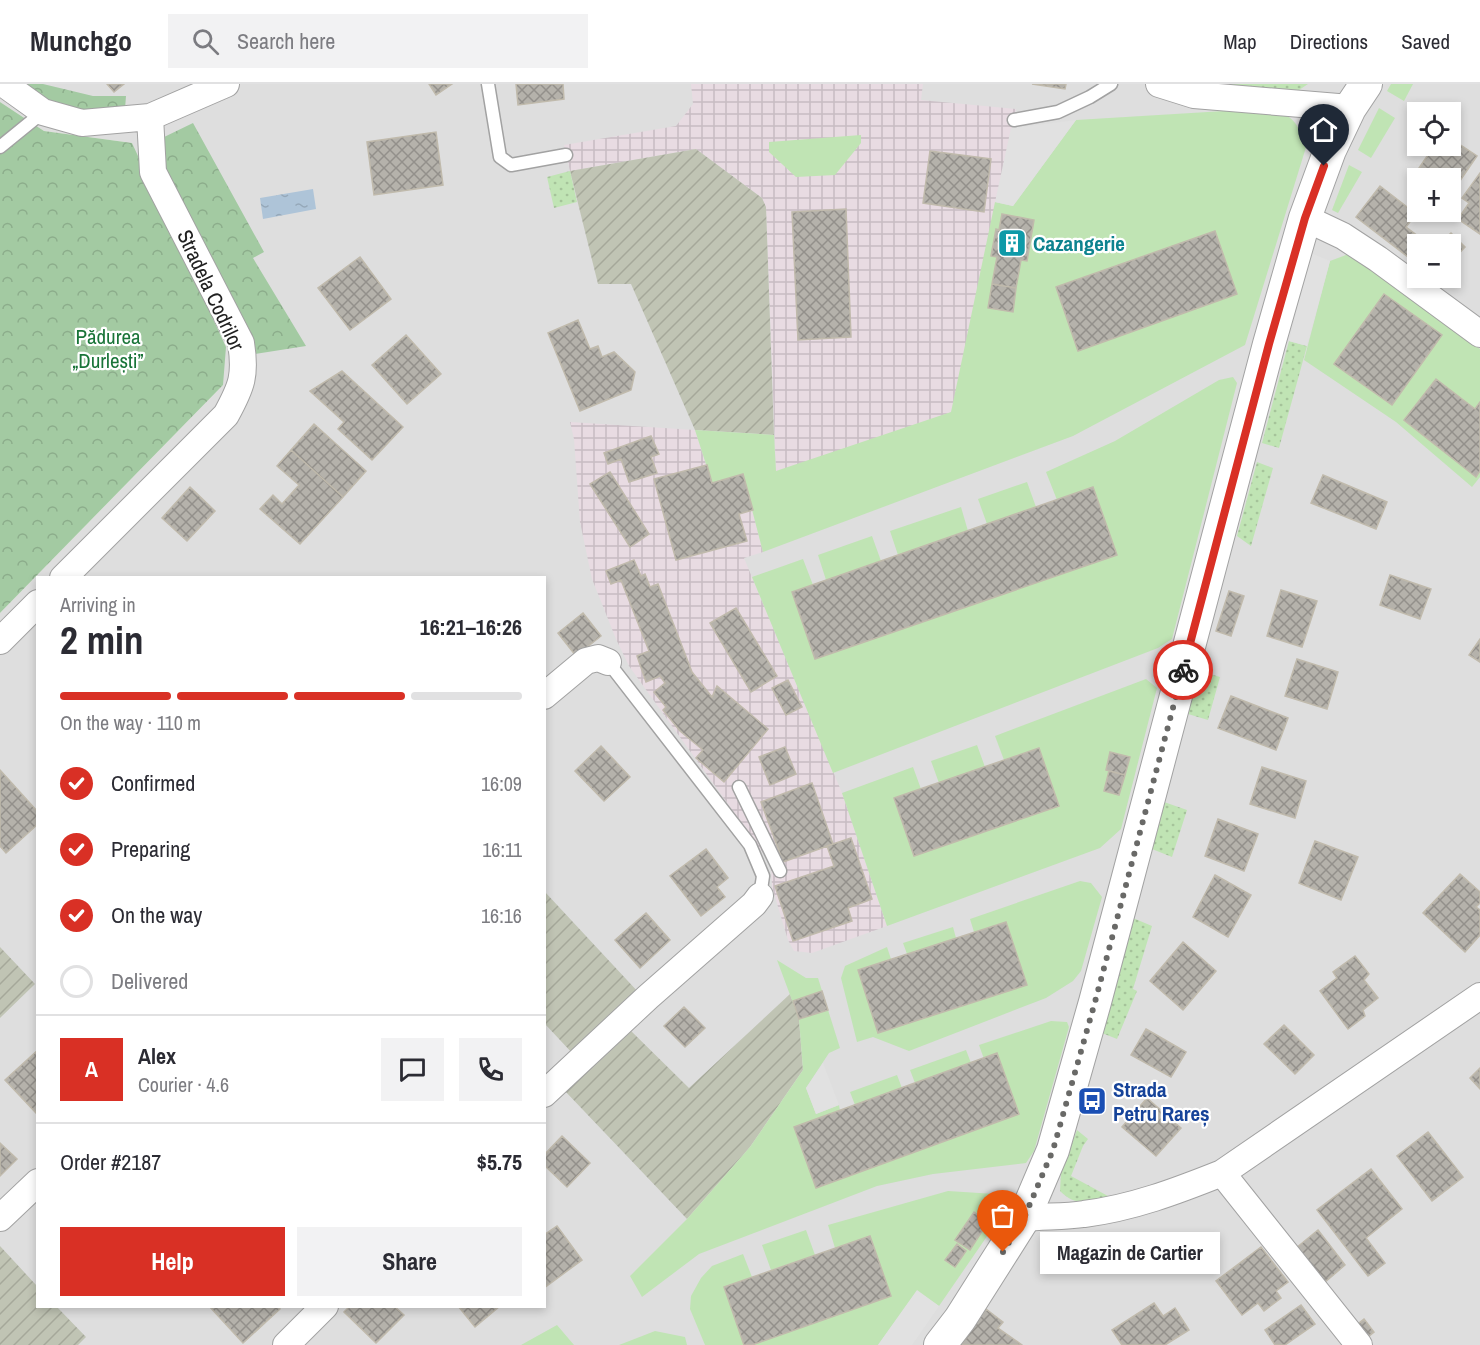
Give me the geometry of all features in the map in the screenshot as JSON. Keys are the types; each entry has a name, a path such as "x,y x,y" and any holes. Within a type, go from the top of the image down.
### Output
{"street":[{"path":"4,84 43,112 82,123 150,117 226,84"},
{"path":"940,1345 960,1319 1024,1218 1053,1150 1095,1002 1269,344 1305,218 1317,183 1358,96 1194,95 1159,84"},
{"name":"Stradela Codrilor","path":"65,576 226,414 240,391 244,365 241,343 153,171 150,117"},
{"path":"1305,218 1343,236 1378,259 1480,334"},
{"path":"0,641 36,605"},
{"path":"546,694 586,661 598,658 608,662"},
{"path":"546,1092 648,997 754,904 760,896"},
{"path":"1024,1218 1084,1214 1132,1205 1177,1191 1222,1173 1480,996"},
{"path":"1222,1173 1359,1345"},
{"path":"0,1218 36,1184"},
{"path":"286,1345 323,1308"}],"lane":[{"path":"488,84 500,157 511,165 566,155"},
{"path":"1014,120 1058,112 1111,84"},
{"path":"0,147 43,112"},
{"path":"608,662 750,845 763,876 760,896"},
{"path":"739,787 780,871"}],"shaded area":[{"path":"0,84 1480,84 1480,1345 0,1345 0,613 36,576 36,1308 546,1308 546,576 36,576 223,385 132,143 44,131 0,102"},
{"path":"691,84 923,84 921,100 1016,109 952,412 776,472 766,207 762,198 696,149 570,171 564,145 676,126 693,104"},
{"path":"1076,120 1013,206 995,202 1011,128"},
{"path":"696,149 762,198 766,207 774,435 695,430 631,284 598,284 570,171"},
{"path":"1311,253 1330,261 1307,346 1289,341"},
{"path":"570,422 695,430 712,483 743,474 763,552 744,558 842,793 887,926 812,953 794,951 788,940 772,887 771,864 629,666 616,639 592,579 580,522 574,439"},
{"path":"546,893 640,994 574,1055 546,1025"},
{"path":"0,947 35,984 0,1018"},
{"path":"790,994 799,1019 803,1070 750,1147 687,1219 564,1090 628,1028 689,1088"},
{"path":"823,1063 839,1105 816,1114 806,1088"},
{"path":"0,1246 36,1285 36,1308 58,1308 86,1337 78,1345 0,1345"},
{"path":"917,1290 939,1306 912,1345 878,1345"}],"green space":[{"path":"22,84 43,84 93,96 126,96 125,109 88,111 52,104"},
{"path":"1211,84 1308,84 1299,90"},
{"path":"1391,84 1413,84 1404,101 1387,91"},
{"name":"Pădurea „Durlești”","path":"0,102 44,131 132,143 226,347 223,385 0,613"},
{"path":"1379,108 1395,118 1371,158 1358,150"},
{"path":"1257,109 1289,117 1307,144 1245,345 1073,436 763,552 743,475 712,483 695,430 774,435 776,471 951,412 995,202 1013,206 1076,120"},
{"path":"193,123 264,252 253,258 306,346 255,354 159,165 160,139"},
{"path":"861,135 861,143 835,175 796,177 769,152 769,142"},
{"path":"1349,165 1362,172 1338,213 1332,210"},
{"path":"570,171 577,202 554,208 547,177"},
{"path":"1354,252 1480,349 1480,477 1472,487 1396,422 1304,360 1330,261"},
{"path":"1289,341 1307,346 1279,448 1262,443"},
{"path":"1233,377 1237,383 1172,639 1158,648 833,773 752,577 803,559 813,585 792,592 815,659 1116,555 1093,487 1057,500 1046,472 1115,441 1219,380"},
{"path":"1257,462 1273,468 1251,546 1237,536"},
{"path":"1027,482 1036,507 987,524 978,499"},
{"path":"961,507 968,531 898,555 890,531"},
{"path":"872,536 881,561 826,580 818,555"},
{"path":"1200,671 1220,677 1208,720 1188,714"},
{"path":"1146,679 1157,688 1121,829 1100,848 887,926 842,793 913,767 921,789 894,799 914,856 1059,806 1004,760 995,736"},
{"path":"977,745 985,767 939,783 931,761"},
{"path":"1164,802 1187,810 1172,857 1152,849"},
{"path":"1080,881 1091,883 1102,897 1081,971 1073,981 1046,998 909,1051 873,1037 857,1042 841,978 845,966 887,947 891,959 858,970 878,1032 1026,985 1006,922 974,932 970,919"},
{"path":"1133,918 1152,926 1133,989 1137,991 1117,1039 1102,1033"},
{"path":"953,927 956,938 907,954 903,943"},
{"path":"777,960 806,978 818,978 840,1048 829,1053 806,1088 816,1114 839,1105 840,1111 1019,1114 997,1054 984,1059 979,1045 1051,1021 1067,1022 1069,1027 1034,1151 1026,1163 933,1174 877,1186 699,1254 642,1297 630,1276 687,1219 750,1147 803,1070 799,1019"},
{"path":"966,1050 971,1063 915,1083 910,1070"},
{"path":"897,1075 902,1088 855,1105 850,1092"},
{"path":"1077,1130 1088,1139 1071,1176 1108,1196 1082,1202 1071,1199 1060,1191 1061,1172"},
{"path":"948,1191 995,1194 1004,1204 1001,1216 939,1306 917,1291 878,1345 752,1345 891,1296 870,1236 835,1248 828,1225"},
{"path":"806,1230 815,1255 771,1270 762,1245"},
{"path":"743,1254 752,1277 724,1287 744,1345 705,1345 690,1309 691,1296 701,1278 712,1266"},
{"path":"557,1325 574,1345 521,1345"},
{"path":"655,1331 685,1337 687,1345 619,1345"}],"water":[{"path":"313,189 316,209 263,219 260,198"}],"building":[{"path":"107,84 124,84 114,92"},
{"path":"429,84 452,84 436,95"},
{"path":"516,84 563,84 564,99 518,105"},
{"path":"1032,84 1066,84 1065,89"},
{"path":"436,132 443,185 374,195 367,142"},
{"path":"1461,145 1477,156 1461,179 1461,168 1419,168 1427,156 1461,156"},
{"path":"930,151 991,159 984,212 923,203"},
{"path":"1480,173 1480,234 1461,221 1461,215 1469,203 1462,198"},
{"path":"1380,186 1407,207 1407,222 1410,222 1406,227 1415,234 1407,234 1407,256 1356,217"},
{"path":"846,209 851,337 798,340 792,212"},
{"name":"Cazangerie","path":"1002,214 1034,220 1027,261 1021,260 1016,288 992,284 997,257 991,256 996,229 999,230"},
{"path":"1215,231 1237,294 1078,351 1056,287"},
{"path":"360,257 391,299 350,330 318,288"},
{"path":"992,284 1016,288 1013,312 988,308"},
{"path":"1384,294 1442,335 1392,405 1334,364"},
{"path":"578,320 590,349 598,346 602,357 614,352 635,372 631,390 580,411 548,333"},
{"path":"406,335 441,374 407,404 372,365"},
{"path":"342,371 403,427 372,460 338,429 344,422 310,391"},
{"path":"1436,379 1475,409 1480,402 1480,471 1476,477 1404,420"},
{"path":"314,424 366,471 343,497 291,450"},
{"path":"651,436 659,454 651,457 657,473 629,482 621,459 608,464 604,453"},
{"path":"291,450 343,497 300,544 260,509 273,495 282,504 299,485 277,466"},
{"path":"707,465 712,483 743,474 753,510 739,514 747,541 676,560 654,479"},
{"path":"610,472 649,534 630,547 590,484"},
{"path":"1323,475 1387,502 1376,529 1311,503"},
{"path":"190,487 215,511 187,541 162,518"},
{"path":"1093,487 1117,555 815,659 792,592"},
{"path":"634,560 641,576 645,574 650,587 658,584 692,672 712,697 717,686 768,729 724,782 696,758 703,750 680,731 663,710 666,707 654,692 665,683 660,676 646,682 637,656 649,651 621,580 611,584 606,571"},
{"path":"1390,575 1431,589 1420,619 1380,605"},
{"path":"1281,590 1317,601 1302,647 1267,636"},
{"path":"1229,591 1244,596 1231,636 1216,631"},
{"path":"736,608 777,676 751,692 710,623"},
{"path":"583,613 601,636 576,656 558,633"},
{"path":"1480,639 1480,662 1469,655"},
{"path":"1297,659 1338,672 1327,709 1285,696"},
{"path":"788,680 802,707 786,715 772,688"},
{"path":"1231,696 1288,718 1276,750 1218,728"},
{"path":"601,746 630,777 604,801 575,771"},
{"path":"785,747 796,774 770,785 759,757"},
{"path":"1039,748 1059,806 914,856 894,798"},
{"path":"1110,752 1130,757 1125,775 1106,770"},
{"path":"1262,767 1306,781 1295,818 1250,804"},
{"path":"0,770 36,810 36,826 6,853 0,846"},
{"path":"1109,771 1125,775 1119,795 1104,791"},
{"path":"812,783 833,844 783,862 761,802"},
{"path":"1218,819 1258,834 1244,871 1205,856"},
{"path":"851,838 872,899 848,908 852,921 793,941 775,886 834,866 827,846"},
{"path":"1315,841 1358,857 1341,900 1299,883"},
{"path":"706,849 728,878 717,887 725,897 701,916 670,876"},
{"path":"1460,874 1480,892 1480,903 1476,907 1480,910 1480,935 1465,952 1423,913"},
{"path":"1215,875 1251,895 1228,937 1193,917"},
{"path":"646,913 670,940 640,968 615,940"},
{"path":"1006,922 1027,985 878,1033 858,970"},
{"path":"1183,942 1216,971 1183,1010 1150,981"},
{"path":"1355,956 1369,974 1364,980 1378,998 1363,1010 1365,1016 1348,1029 1320,991 1337,978 1333,972"},
{"path":"822,991 828,1010 799,1019 793,1001"},
{"path":"684,1007 705,1028 685,1047 664,1026"},
{"path":"1284,1025 1314,1055 1295,1074 1264,1044"},
{"path":"1146,1029 1186,1052 1171,1077 1131,1055"},
{"path":"36,1052 36,1113 5,1080"},
{"path":"997,1053 1019,1114 816,1188 794,1127"},
{"path":"1480,1068 1480,1089 1470,1078"},
{"path":"1147,1098 1181,1128 1156,1156 1122,1127"},
{"path":"1428,1132 1463,1177 1432,1201 1397,1156"},
{"path":"562,1136 590,1163 567,1187 546,1167 546,1153"},
{"path":"0,1143 17,1159 0,1176"},
{"path":"1371,1169 1402,1209 1366,1238 1385,1263 1368,1276 1317,1210"},
{"path":"974,1212 988,1222 970,1250 955,1240"},
{"path":"557,1226 582,1260 546,1287 546,1234"},
{"path":"1318,1230 1345,1265 1324,1283 1296,1248"},
{"path":"870,1236 891,1296 752,1345 744,1345 724,1287"},
{"path":"957,1244 966,1251 955,1267 945,1260"},
{"path":"1261,1247 1288,1282 1276,1291 1281,1298 1264,1311 1258,1303 1242,1315 1216,1281"},
{"path":"1154,1303 1163,1316 1175,1308 1189,1330 1165,1345 1122,1345 1112,1330"},
{"path":"1301,1305 1315,1324 1285,1345 1275,1345 1265,1330"},
{"path":"211,1308 279,1308 280,1309 243,1343"},
{"path":"348,1308 396,1308 404,1315 376,1343 344,1312"},
{"path":"460,1308 498,1308 475,1327"},
{"path":"986,1309 1003,1322 998,1328 1022,1345 961,1345"},
{"path":"1364,1319 1374,1332 1364,1340 1354,1327"}],"way so far":[{"path":"1003,1252 1024,1218 1053,1150 1095,1002 1183,670"}],"place":[{"name":"Cazangerie","path":"1012,243"},
{"name":"Strada Petru Rareș","path":"1092,1101"},
{"name":"Magazin de Cartier","path":"1003,1252"}],"route":[{"path":"1183,670 1269,344 1305,218 1324,166"}]}
